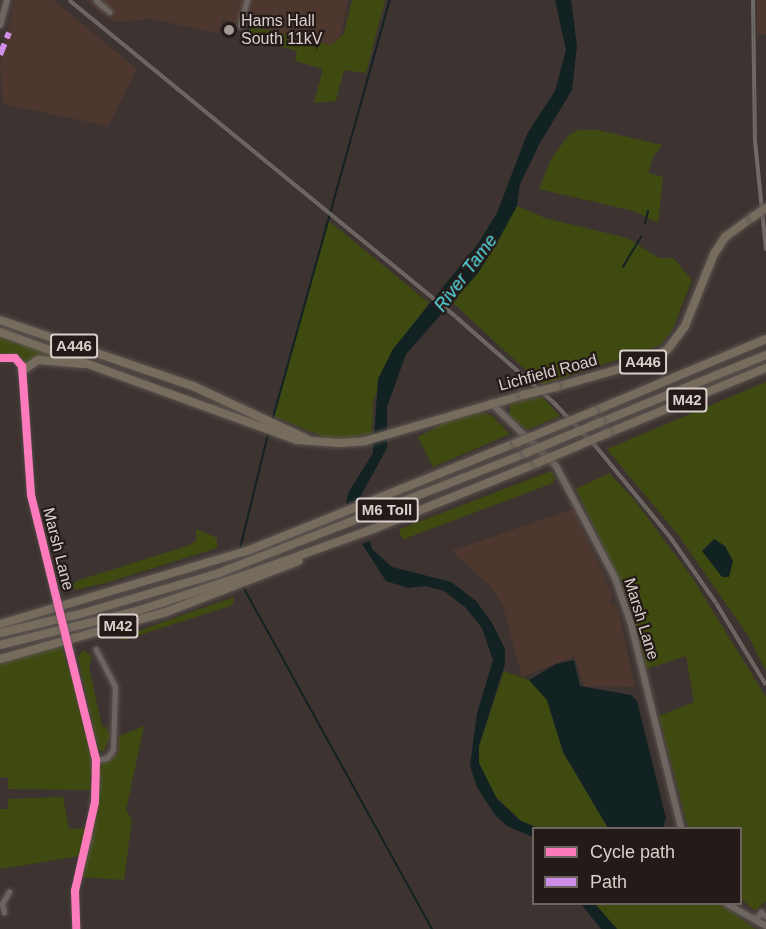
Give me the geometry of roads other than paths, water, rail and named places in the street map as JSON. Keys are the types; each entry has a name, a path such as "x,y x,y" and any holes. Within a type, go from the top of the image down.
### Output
{"highway":[{"name":"Lichfield Road","path":"307,439 339,443 365,441 495,402 647,361 667,350 685,326 714,254 725,237 766,208"},
{"name":"A446","path":"0,320 192,386 307,439"},
{"name":"A446","path":"0,332 108,369 276,435 307,439"},
{"name":"M42","path":"0,624 247,551 765,342"},
{"name":"M6 Toll","path":"0,633 80,614 246,563 526,453 766,355"},
{"path":"22,371 38,360 108,369"},
{"name":"M42","path":"0,659 166,612 766,368"},
{"name":"M42","path":"0,651 30,639 234,584"},
{"path":"0,619 34,614"},
{"path":"0,645 30,639"}],"main road":[{"path":"0,25 7,0"},
{"name":"Marsh Lane","path":"495,402 502,415 532,440 565,479 615,578 631,624 681,827"},
{"path":"730,905 766,926"}],"street":[{"path":"240,26 248,0"},
{"path":"98,1 110,12"},
{"path":"0,358 17,359 22,371"},
{"name":"Marsh Lane","path":"22,371 31,495 96,760 95,802 75,891 76,929"},
{"path":"96,650 115,687 113,750 107,758 96,760"},
{"path":"4,914 1,904 9,892"},
{"path":"754,920 761,912 766,915"}],"water":[{"name":"River Tame","path":"555,0 571,0 577,46 572,90 540,143 520,184 517,206 478,273 406,354 387,407 387,448 359,499 346,504 348,493 373,453 378,379 393,349 477,245 497,213 527,134 555,91 566,50"},
{"path":"714,539 725,546 733,561 729,577 722,577 702,551"},
{"path":"370,541 372,549 392,567 451,582 476,601 492,623 505,649 505,664 479,746 479,763 497,799 521,821 536,827 532,827 532,837 507,826 495,815 477,787 470,766 477,713 493,660 482,628 465,607 444,591 426,586 408,588 386,581 362,544"},
{"path":"574,660 580,686 631,695 637,701 666,818 663,827 607,827 563,752 547,700 529,680 556,664"},
{"path":"582,905 596,905 617,929 601,929"}],"waterway":[{"path":"273,418 390,0"},
{"path":"645,224 648,211"},
{"path":"623,267 641,237"},
{"path":"240,549 268,434"},
{"path":"243,586 432,929"}],"railway":[{"path":"69,0 456,317 553,402 598,449 670,537 716,603 766,685"},
{"path":"753,0 755,141 766,250"}],"place":[{"name":"Hams Hall South 11kV","path":"229,30"}]}
